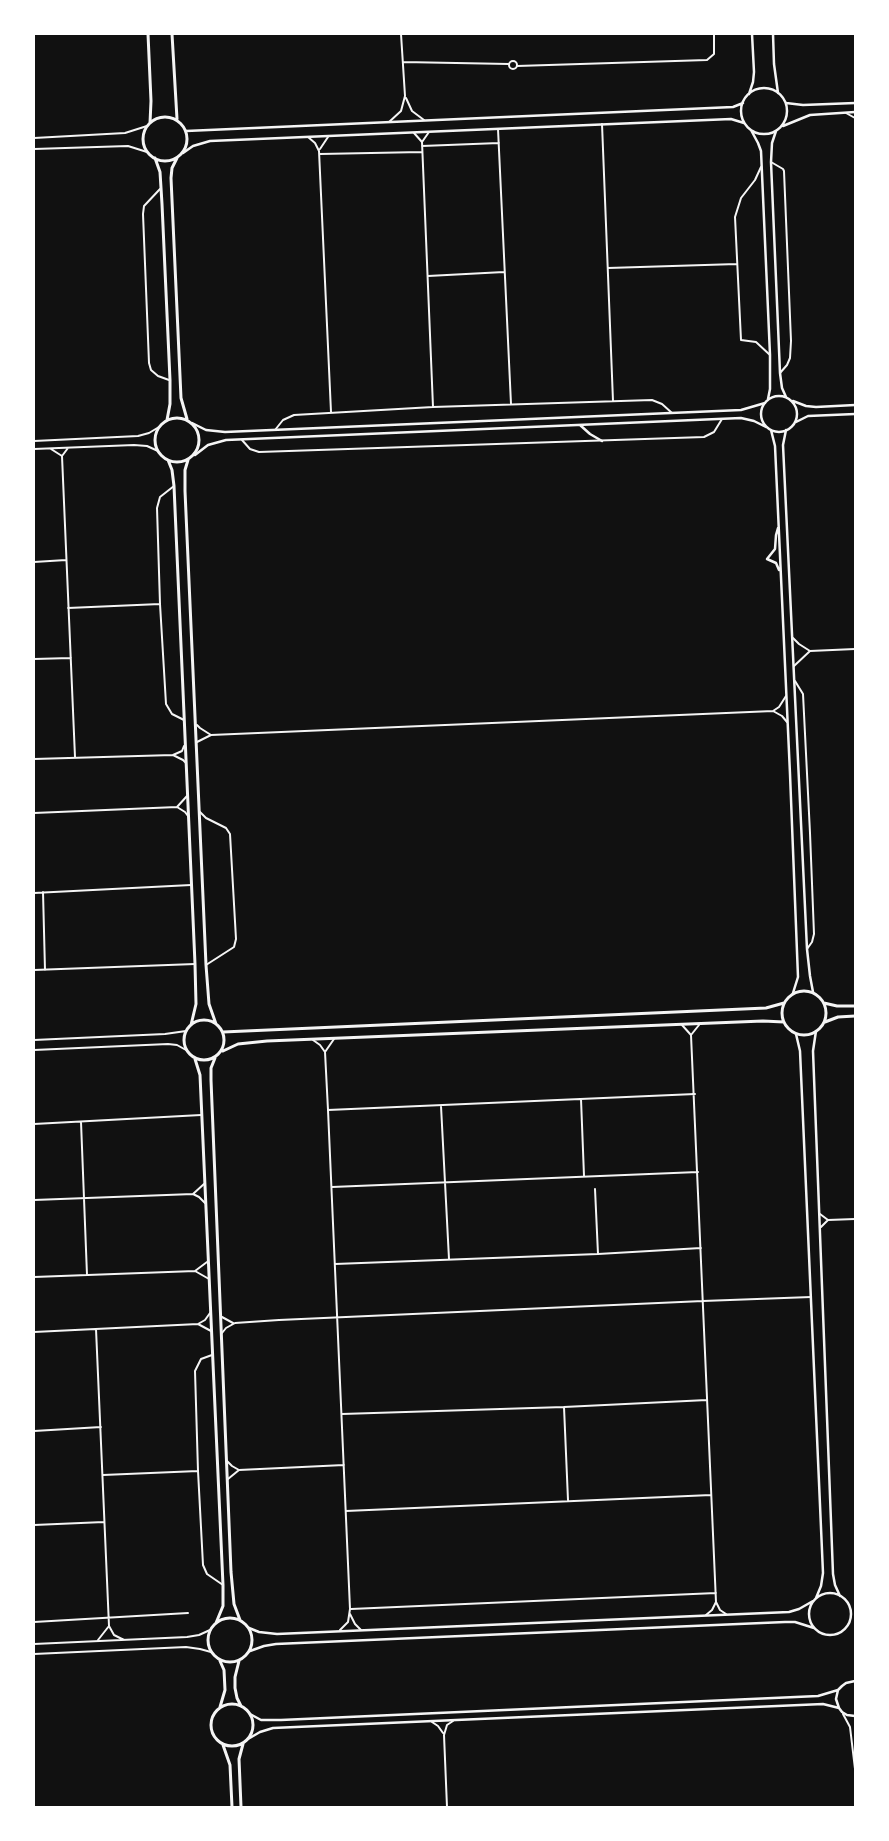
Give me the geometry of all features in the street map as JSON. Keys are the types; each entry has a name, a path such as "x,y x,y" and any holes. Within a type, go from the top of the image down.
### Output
{"main road":[{"path":"148,34 151,101 148,124 143,139 148,152 155,158 168,161 177,158 183,153 187,142 186,131 177,120 172,117 160,117 148,124"},
{"path":"172,34 177,120"},
{"path":"155,158 160,172 170,380 170,404 167,420"},
{"path":"177,158 172,168 171,178 181,398 187,419"},
{"path":"168,460 182,462 188,460 198,448 200,435 187,419 173,417 167,420 159,427 155,439 158,451 168,460 172,470 174,486 196,1004 191,1025 186,1031 184,1044 186,1050 195,1059 200,1075 223,1585 223,1606 216,1623 210,1630 208,1645 211,1652 220,1660 229,1663 239,1661 250,1651 252,1639 248,1628 240,1620 234,1604 232,1581 211,1080 211,1068 215,1058"},
{"path":"188,460 185,470 185,491 206,966 209,1004 216,1024 223,1032 225,1038 223,1051"},
{"path":"223,1032 766,1008 784,1003 794,993 806,990 818,995 824,1003 826,1016 824,1022 816,1032 796,1034 784,1022 782,1016 784,1003"},
{"path":"824,1003 838,1006 855,1006"},
{"path":"824,1022 838,1017 855,1016"},
{"path":"191,1025 204,1020 216,1024"},
{"path":"195,1059 209,1060 238,1044 251,1042 701,1023 784,1022"},
{"path":"216,1623 228,1618 240,1620"},
{"path":"220,1660 224,1670 225,1690 220,1708"},
{"path":"239,1661 235,1677 237,1698 250,1714 253,1730 244,1743 239,1759 241,1807"},
{"path":"242,1706 231,1704 220,1708 214,1714 211,1728 217,1740 222,1744 234,1746 244,1743"},
{"path":"222,1744 230,1765 232,1807"}],"street":[{"path":"389,122 401,111 405,96 401,34"},
{"path":"509,64 512,69 515,69 517,66 707,60 714,54 714,34"},
{"path":"744,123 741,113 743,103 749,94 753,82 754,72 752,34"},
{"path":"773,34 774,64 778,93"},
{"path":"403,62 509,64 515,61 517,66"},
{"path":"749,94 760,89 773,90 778,93 786,104 787,116 781,127"},
{"path":"405,96 412,111 424,121"},
{"path":"186,131 733,107 743,103"},
{"path":"786,104 855,103"},
{"path":"751,130 761,134 776,131 810,115 855,112"},
{"path":"846,113 855,118"},
{"path":"183,153 193,146 204,142 731,119 744,123 751,130 761,152 770,355 770,389 768,400"},
{"path":"34,138 125,134 148,124"},
{"path":"602,124 613,401"},
{"path":"498,128 511,404"},
{"path":"776,131 772,143 771,162 780,373 782,388 786,398"},
{"path":"428,132 422,142 422,152 434,407"},
{"path":"414,133 422,142"},
{"path":"319,153 323,143 329,136"},
{"path":"308,137 315,143 319,153 331,412"},
{"path":"422,146 499,143"},
{"path":"34,149 128,146 148,152"},
{"path":"319,153 422,152"},
{"path":"771,162 783,168 784,171 791,342 790,358 780,373"},
{"path":"761,165 755,180 737,206 735,217 737,264 741,340 756,342 770,355"},
{"path":"161,187 144,206 143,214 149,363 151,370 158,376 170,380"},
{"path":"608,268 737,264"},
{"path":"428,276 504,272"},
{"path":"192,423 214,432 740,410 765,402 776,396 806,406 855,405"},
{"path":"275,430 289,416 434,407 652,400 662,404 672,413"},
{"path":"791,400 797,413 795,422"},
{"path":"765,402 760,414 766,427"},
{"path":"194,454 215,442 242,440 722,419 747,419 776,432 786,430 795,422 808,416 855,414"},
{"path":"242,440 250,449 259,452 602,441 706,436 714,432 722,419"},
{"path":"580,425 602,441"},
{"path":"34,441 138,436 149,433 159,427"},
{"path":"771,430 775,446 798,977 794,993"},
{"path":"786,430 783,445 807,949 813,992"},
{"path":"34,449 138,445 158,451"},
{"path":"50,448 62,456"},
{"path":"68,448 62,456 75,757"},
{"path":"174,486 160,497 157,508 160,604 166,704 172,714 184,720"},
{"path":"778,526 775,548 767,559 776,563 780,575"},
{"path":"34,562 66,560"},
{"path":"68,608 160,604"},
{"path":"793,638 798,644 810,651 855,649"},
{"path":"794,666 810,651"},
{"path":"34,659 71,658"},
{"path":"795,681 803,694 814,934 812,942 807,949"},
{"path":"197,742 211,734 773,711 779,707 786,696"},
{"path":"773,711 782,716 787,722"},
{"path":"196,724 211,734"},
{"path":"34,758 173,755 182,751 185,744"},
{"path":"173,755 183,760 186,764"},
{"path":"177,807 187,796"},
{"path":"34,813 177,807 185,812 188,817"},
{"path":"200,812 206,818 226,828 230,834 236,939 234,947 206,966"},
{"path":"34,893 191,885"},
{"path":"43,892 45,970"},
{"path":"34,970 195,964"},
{"path":"691,1035 701,1023"},
{"path":"680,1024 688,1029 691,1035 695,1094 716,1593 714,1608 706,1615"},
{"path":"34,1040 165,1034 186,1031"},
{"path":"816,1032 812,1051 833,1574 840,1596"},
{"path":"248,1628 277,1634 793,1611 815,1600 824,1594 832,1594 840,1596 845,1600 851,1612 851,1618 844,1630 832,1635 819,1632 811,1623 809,1612 815,1600 821,1586 823,1573 800,1051 796,1034"},
{"path":"325,1052 335,1038"},
{"path":"311,1039 320,1045 325,1052 332,1187 350,1609 348,1622 340,1630"},
{"path":"34,1050 168,1044 186,1050"},
{"path":"328,1110 695,1094"},
{"path":"581,1099 584,1176"},
{"path":"441,1106 449,1258"},
{"path":"34,1124 201,1115"},
{"path":"81,1122 87,1275"},
{"path":"332,1187 698,1172"},
{"path":"193,1194 204,1183"},
{"path":"595,1189 598,1254"},
{"path":"34,1200 193,1194 199,1197 205,1204"},
{"path":"819,1212 828,1220"},
{"path":"819,1229 828,1220 855,1219"},
{"path":"335,1264 701,1248"},
{"path":"195,1271 208,1261"},
{"path":"34,1277 195,1271 208,1279"},
{"path":"222,1334 226,1328 235,1323 703,1300 811,1297"},
{"path":"34,1332 198,1324 205,1320 210,1313"},
{"path":"221,1317 235,1323"},
{"path":"198,1324 211,1331"},
{"path":"96,1329 108,1618 109,1626 114,1635 124,1640"},
{"path":"212,1355 201,1359 195,1371 198,1471 203,1565 207,1574 223,1585"},
{"path":"342,1414 564,1407 707,1400"},
{"path":"564,1407 568,1501"},
{"path":"34,1431 101,1427"},
{"path":"227,1461 239,1470 344,1465"},
{"path":"228,1479 239,1470"},
{"path":"103,1475 198,1471"},
{"path":"346,1511 712,1495"},
{"path":"34,1525 104,1522"},
{"path":"350,1609 716,1593"},
{"path":"716,1602 720,1610 726,1614"},
{"path":"34,1622 188,1613"},
{"path":"350,1614 355,1624 361,1630"},
{"path":"250,1651 276,1644 775,1622 795,1622 814,1628"},
{"path":"97,1641 109,1626"},
{"path":"34,1644 191,1637 210,1630"},
{"path":"34,1654 186,1648 211,1652"},
{"path":"250,1714 264,1720 292,1720 818,1696 838,1690 846,1683 855,1681"},
{"path":"838,1690 836,1699 838,1708"},
{"path":"248,1739 260,1732 273,1728 823,1704 838,1708 847,1715 855,1716"},
{"path":"842,1712 850,1727 855,1769"},
{"path":"447,1807 444,1735 447,1725 453,1720"},
{"path":"432,1722 440,1728 444,1735"}]}
